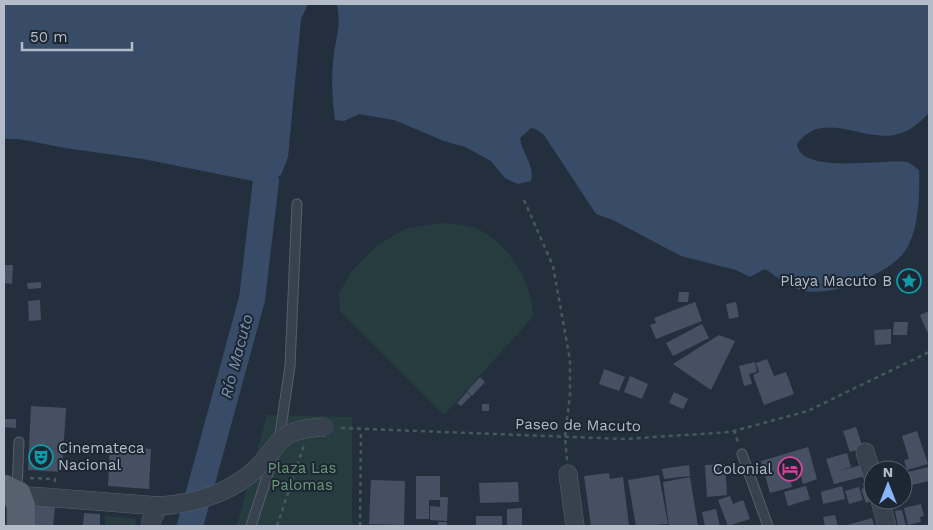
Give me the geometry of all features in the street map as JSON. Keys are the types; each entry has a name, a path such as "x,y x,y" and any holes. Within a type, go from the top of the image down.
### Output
{"main road":[{"path":"10,492 21,506 21,526"}],"street":[{"path":"10,492 159,506 183,503 236,485 251,474 273,447 290,433 306,427 325,427"},
{"path":"865,452 868,460"},
{"path":"568,474 574,526"},
{"path":"151,526 151,521 159,506"},
{"path":"883,510 887,526"}],"lane":[{"path":"251,526 280,440 290,366 297,204"},
{"path":"10,492 19,442"},
{"path":"742,454 768,526"}],"path":[{"path":"524,200 553,266 570,360 570,394 565,437 568,474"},
{"name":"Paseo de Macuto","path":"325,427 361,430 624,439 730,432 808,411 929,352"},
{"path":"277,526 307,436 325,427"},
{"path":"360,526 361,430"}],"green space":[{"path":"441,223 475,228 498,242 516,264 523,277 532,304 533,317 444,415 340,311 339,293 352,271 377,245 407,228"},
{"name":"Plaza Las Palomas","path":"267,415 352,417 352,526 237,526"},
{"path":"105,516 136,519 135,526 105,526"}],"water":[{"path":"4,4 308,4 301,19 288,157 281,175 266,181 253,181 143,159 65,148 19,139 4,139"},
{"path":"337,4 929,4 929,113 919,123 903,133 885,136 845,129 819,129 807,134 797,144 802,154 827,163 906,162 919,170 919,202 915,226 908,247 888,267 854,284 819,292 799,290 765,269 750,277 736,270 681,256 613,220 596,214 544,135 536,129 531,128 520,138 532,175 531,181 518,184 505,178 491,161 465,147 444,141 394,120 359,114 344,121 335,120 332,79 339,24"}],"building":[{"path":"4,265 13,265 12,284 4,283"},
{"path":"41,282 41,288 28,289 27,283"},
{"path":"679,292 689,292 688,302 678,302"},
{"path":"40,300 41,320 29,321 28,301"},
{"path":"695,302 702,321 656,339 650,325 656,323 654,318"},
{"path":"736,302 739,317 729,319 726,304"},
{"path":"929,311 929,331 927,332 920,315"},
{"path":"894,322 908,322 907,335 893,335"},
{"path":"702,324 709,338 673,356 666,343"},
{"path":"891,329 891,344 875,345 874,330"},
{"path":"719,335 735,341 711,390 673,364"},
{"path":"767,359 774,376 786,372 794,394 764,405 753,375 759,372 756,363"},
{"path":"755,362 757,372 749,374 752,384 744,386 739,366"},
{"path":"604,369 625,377 619,391 599,384"},
{"path":"630,376 648,384 642,399 624,392"},
{"path":"480,377 485,382 472,396 467,391"},
{"path":"467,392 471,396 461,406 457,403"},
{"path":"674,392 688,399 683,409 669,403"},
{"path":"482,404 489,404 489,411 482,411"},
{"path":"31,406 66,408 62,472 28,470"},
{"path":"4,419 16,419 16,428 4,427"},
{"path":"856,427 863,448 850,452 843,431"},
{"path":"917,431 928,464 913,468 913,460 904,460 909,459 902,436"},
{"path":"110,446 151,449 149,489 108,486"},
{"path":"808,447 817,479 803,484 801,476 790,479 792,487 770,493 761,461"},
{"path":"847,453 851,467 838,471 863,465 863,477 834,484 826,459"},
{"path":"725,464 727,495 707,497 705,465"},
{"path":"689,465 690,476 664,479 662,469"},
{"path":"929,467 929,481 913,485 913,471"},
{"path":"609,473 610,479 623,477 629,526 591,526 584,476"},
{"path":"659,475 668,524 636,526 628,480"},
{"path":"416,476 440,476 440,497 448,497 447,521 430,520 430,506 440,507 440,500 429,500 429,519 416,519"},
{"path":"690,477 698,526 669,526 663,482"},
{"path":"371,480 405,481 404,525 369,524"},
{"path":"518,482 519,502 480,503 479,483"},
{"path":"806,486 810,499 788,506 784,492"},
{"path":"842,486 845,499 823,504 821,492"},
{"path":"859,487 863,500 849,504 845,491"},
{"path":"730,496 733,504 743,500 750,519 728,526 718,500"},
{"path":"34,504 55,507 53,526 32,526"},
{"path":"921,504 924,516 920,517 921,522 908,525 904,510 913,510 913,506"},
{"path":"522,508 522,526 507,526 507,509"},
{"path":"716,509 720,526 705,526 702,512"},
{"path":"902,510 906,526 898,526 895,511"},
{"path":"84,513 100,514 100,526 83,526"},
{"path":"835,515 838,526 825,526 823,517"},
{"path":"476,516 502,516 502,526 476,526"},
{"path":"872,518 874,526 844,526"},
{"path":"438,522 447,522 447,526 438,526"}],"waterway":[{"name":"Río Macuto","path":"190,526 252,299 266,181"}],"place":[{"name":"Playa Macuto B","path":"909,281"},
{"name":"Cinemateca Nacional","path":"41,457"},
{"name":"Colonial","path":"790,469"}]}
